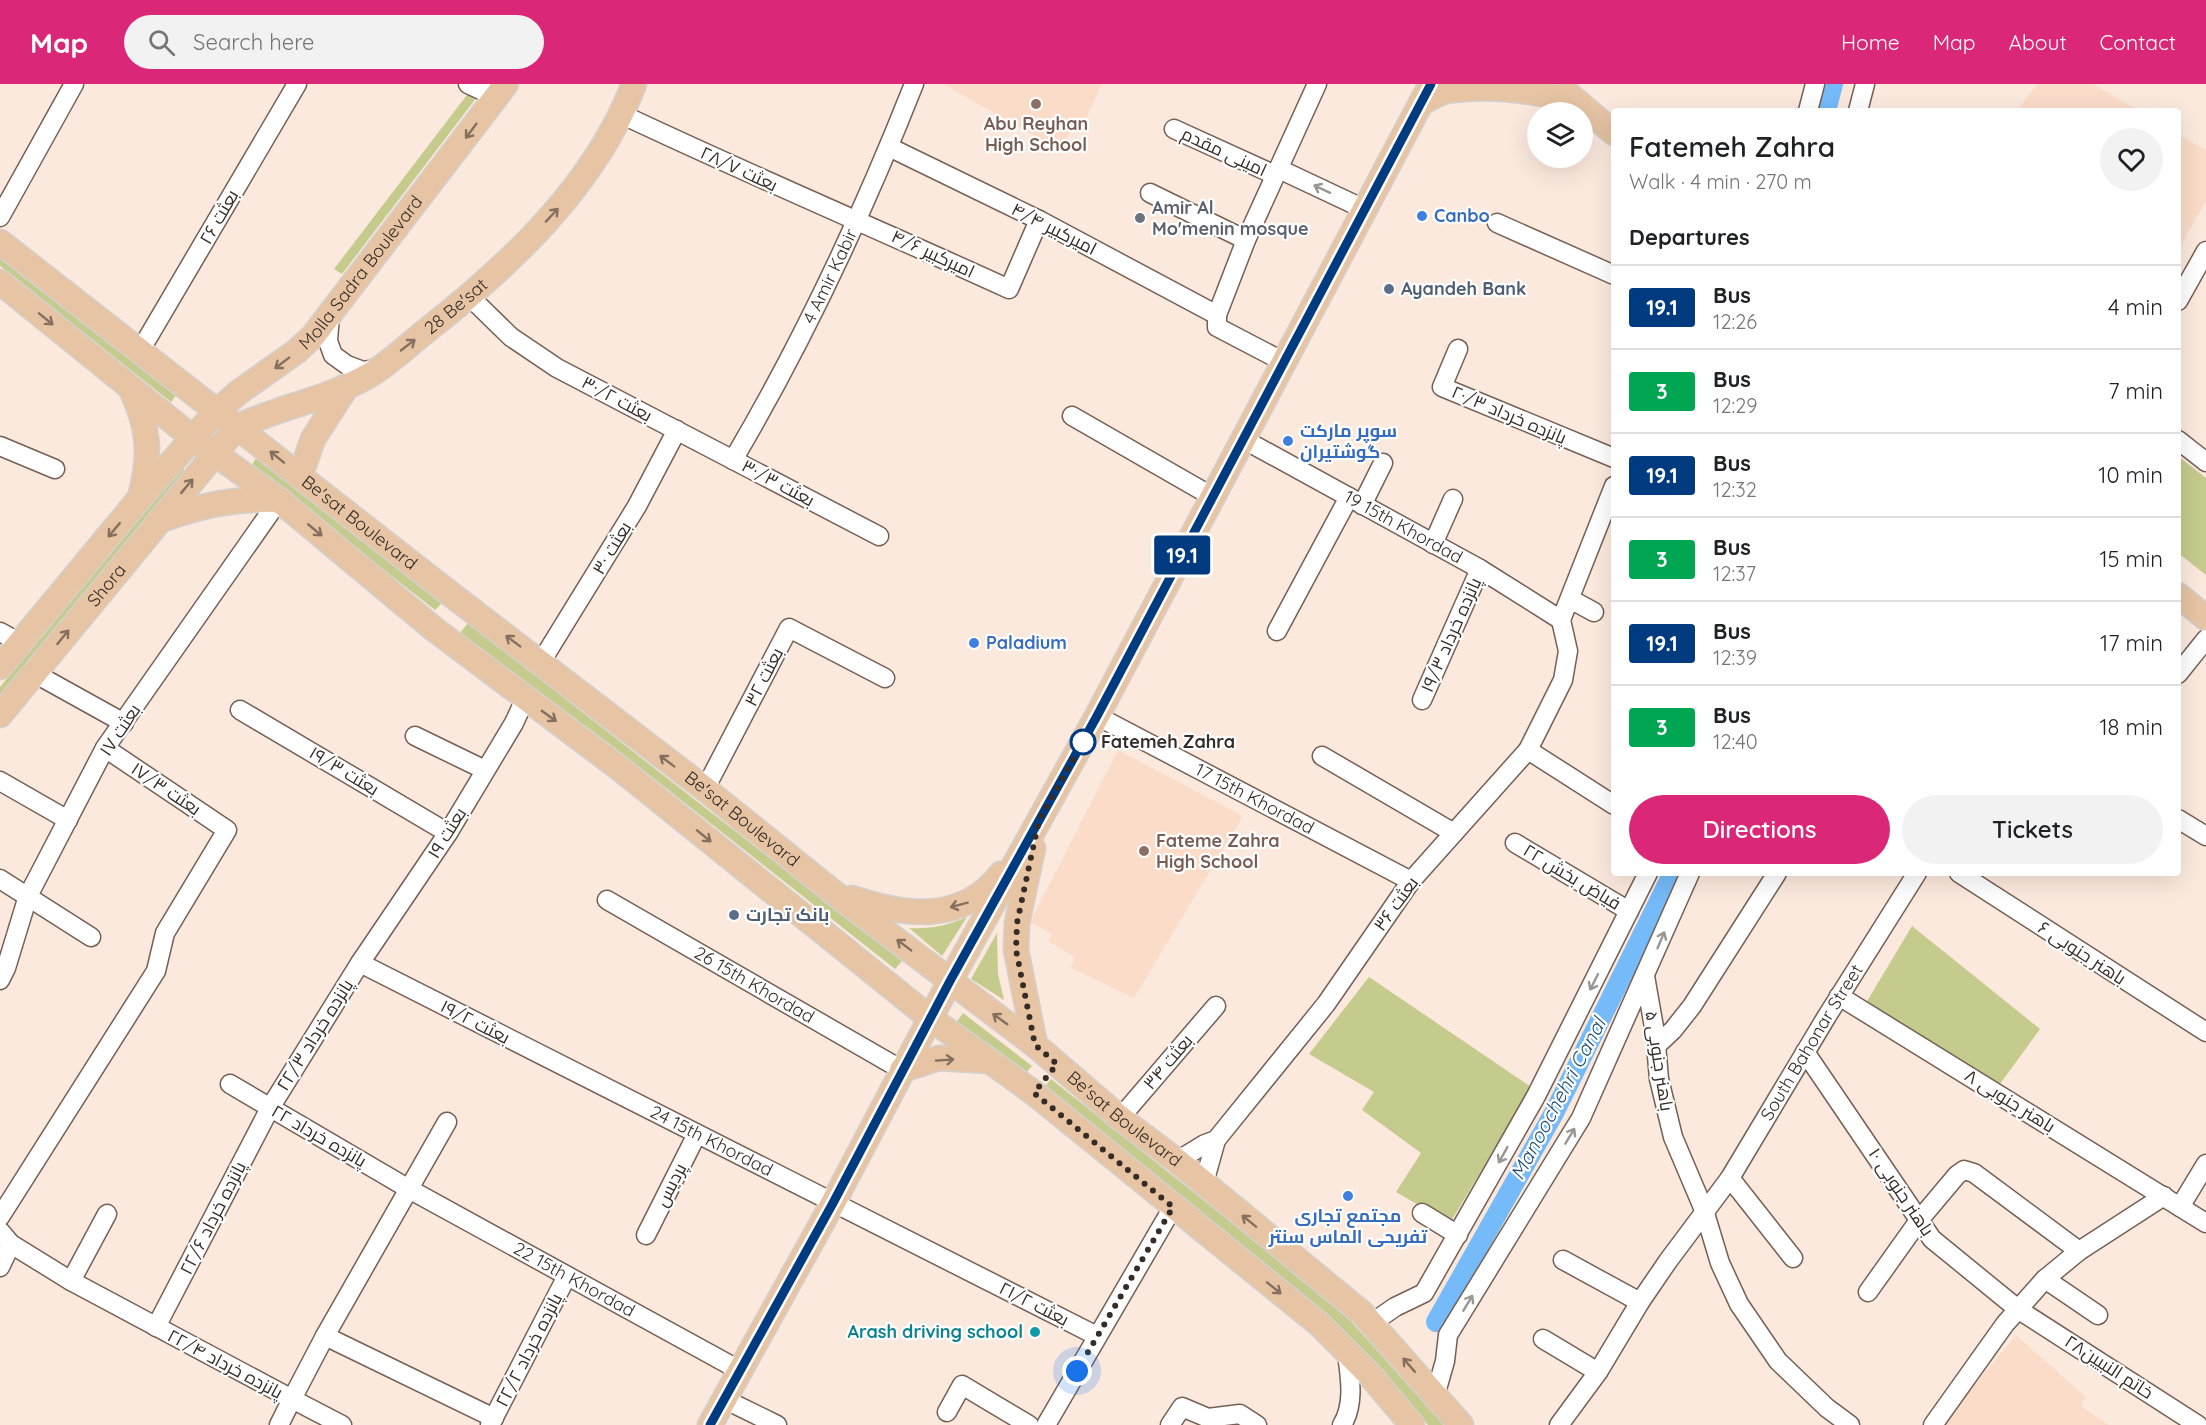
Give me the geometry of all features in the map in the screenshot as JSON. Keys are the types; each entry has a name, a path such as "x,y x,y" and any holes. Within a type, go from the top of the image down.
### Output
{"main road":[{"name":"28 Be'sat","path":"213,453 237,427 263,414 347,386 370,375 470,297 556,213 601,151 622,115 634,84"},
{"path":"710,1425 833,1203 950,981 1097,716 1426,94 1476,84 1513,85 1572,102"},
{"path":"1556,84 1577,102"},
{"name":"Molla Sadra Boulevard","path":"193,438 216,412 239,392 297,351 313,336 501,91"},
{"path":"1593,116 1611,131"},
{"name":"Be'sat Boulevard","path":"0,242 145,343 216,412 705,789 833,892 1035,1045 1120,1118 1177,1161 1372,1323 1461,1425"},
{"name":"Be'sat Boulevard","path":"0,282 193,438 279,500 434,629 619,768 930,1018 1034,1093 1319,1324 1369,1374 1412,1425"},
{"path":"300,476 313,440 347,386"},
{"path":"130,387 142,411 148,437 148,468 140,498"},
{"name":"Shora","path":"0,667 10,638 193,438"},
{"name":"Shora","path":"0,715 213,453"},
{"path":"158,521 216,503 254,499 279,500"},
{"path":"2181,597 2206,618"},
{"path":"434,629 457,598"},
{"path":"833,892 885,909 917,913 942,910 970,902 992,886 1035,829"},
{"path":"1035,829 1017,923 1016,950 1035,1045"},
{"path":"902,1070 939,1058 989,1061"},
{"path":"1034,1093 1057,1064"}],"street":[{"path":"0,217 74,84"},
{"name":"بعثت ۲۶","path":"145,343 297,84"},
{"path":"468,84 501,91"},
{"name":"4 Amir Kabir","path":"734,460 774,390 858,220 914,84"},
{"path":"1284,362 1217,327 1217,315 1246,240 1317,84"},
{"path":"1809,108 1815,84"},
{"path":"1859,108 1865,84"},
{"name":"بعثت ۲۸/۷","path":"622,115 786,190 858,220"},
{"name":"امینی مقدم","path":"1174,129 1364,209"},
{"name":"امیرکبیر ۴/۴","path":"889,147 1039,220 1217,315"},
{"path":"1150,193 1246,240"},
{"name":"امیرکبیر ۴/۶","path":"858,220 1009,289 1039,220"},
{"path":"1497,223 1611,274"},
{"path":"2181,296 2206,252"},
{"name":"بعثت ۳۰/۲","path":"470,297 511,337 557,368 677,430"},
{"path":"330,314 328,341 333,356 363,371 378,369"},
{"name":"پانزده خرداد ۲۰/۳","path":"1458,349 1442,387 1611,457"},
{"path":"1072,416 1213,497"},
{"name":"بعثت ۳۰/۳","path":"677,430 879,536"},
{"name":"بعثت ۳۰","path":"541,662 638,506 677,430"},
{"name":"19 15th Khordad","path":"1243,439 1480,569 1561,620"},
{"path":"2181,442 2206,462"},
{"path":"0,446 55,470"},
{"path":"1277,631 1356,501 1383,464"},
{"path":"1561,620 1611,495"},
{"path":"1433,544 1453,499"},
{"name":"بعثت ۱۷","path":"0,980 6,968 28,896 105,748 279,500"},
{"name":"پانزده خرداد ۱۹/۳","path":"1422,700 1480,569"},
{"path":"1570,599 1594,612"},
{"name":"بعثت ۳۶","path":"1177,1161 1216,1140 1326,1004 1411,881 1528,750 1563,680 1568,651 1561,620"},
{"name":"بعثت ۳۲","path":"705,789 778,653 789,628 885,678"},
{"path":"2181,670 2206,639"},
{"path":"34,673 124,723"},
{"name":"بعثت ۱۹","path":"360,963 448,833 514,723 525,699"},
{"name":"بعثت ۱۹/۳","path":"240,710 448,833"},
{"name":"17 15th Khordad","path":"1097,716 1411,881"},
{"path":"415,736 485,770"},
{"name":"بعثت ۱۷/۳","path":"0,1217 156,971 165,933 227,830 105,748"},
{"path":"1528,750 1611,803"},
{"path":"1322,756 1455,833"},
{"path":"0,781 68,820"},
{"path":"2181,821 2206,836"},
{"name":"فیاض بخش ۲۲","path":"1515,843 1629,911"},
{"path":"1372,1323 1395,1307 1424,1293 1536,1096 1646,876"},
{"path":"1435,1396 1445,1361 1448,1335 1581,1118 1689,876"},
{"path":"1656,1046 1673,1030 1692,1006 1775,876"},
{"name":"South Bahonar Street","path":"1559,1425 1598,1372 1640,1302 1704,1210 1730,1178 1839,996 1915,876"},
{"name":"باهنر جنوبی ۶","path":"1964,876 2206,1032"},
{"path":"0,879 91,937"},
{"name":"26 15th Khordad","path":"607,900 902,1070"},
{"name":"بعثت ۱۹/۲","path":"360,963 591,1081"},
{"name":"پانزده خرداد ۲۲/۳","path":"270,1108 360,963"},
{"name":"باهنر جنوبی ۵","path":"1645,976 1659,1080 1673,1137 1704,1210"},
{"name":"باهنر جنوبی ۸","path":"1839,996 2206,1224"},
{"name":"بعثت ۳۴","path":"1120,1118 1216,1006"},
{"name":"باهنر جنوبی ۱۰","path":"1805,1052 1932,1239 2019,1310"},
{"name":"24 15th Khordad","path":"591,1081 971,1273"},
{"name":"پانزده خرداد ۲۲","path":"230,1084 409,1189"},
{"name":"پانزده خرداد ۲۲/۶","path":"156,1328 270,1108"},
{"name":"پانزده خرداد ۲۲/۴","path":"6,1238 71,1281 291,1399 447,1122"},
{"name":"پردیس","path":"646,1235 697,1134"},
{"path":"1204,1184 1216,1140"},
{"path":"2180,1207 2206,1164"},
{"path":"1868,1292 1920,1219 1957,1175 1964,1170 1974,1173 2079,1251"},
{"path":"1730,1178 1793,1258"},
{"name":"22 15th Khordad","path":"409,1189 739,1370"},
{"path":"1933,1425 2006,1324 2045,1279 2079,1251 2164,1196"},
{"path":"1046,1425 1173,1207"},
{"path":"1704,1210 1720,1263 1739,1304 1778,1361 1827,1408 1850,1425"},
{"path":"1422,1213 1458,1235"},
{"path":"71,1281 106,1214"},
{"path":"0,1267 6,1238"},
{"path":"1563,1260 1640,1302"},
{"name":"بعثت ۲۱/۲","path":"971,1273 1097,1336"},
{"name":"پانزده خرداد ۲۲/۲","path":"492,1421 567,1276"},
{"path":"2045,1279 2098,1315"},
{"name":"خاتم النبیین۲۸","path":"2019,1310 2198,1425"},
{"path":"325,1336 492,1421"},
{"path":"1543,1338 1598,1372"},
{"path":"1342,1425 1346,1418 1351,1392 1347,1354"},
{"path":"947,1412 962,1385 1029,1425"},
{"path":"279,1425 291,1399 342,1425"},
{"path":"724,1399 777,1425"},
{"path":"1170,1425 1182,1407 1208,1418 1240,1414 1257,1425"}],"shaded area":[{"name":"Abu Reyhan High School","path":"943,84 1102,84 1080,131 1072,127 1062,151"},
{"path":"2037,84 2093,84 2134,108 2019,108"},
{"path":"2181,136 2206,150 2206,201 2181,246"},
{"name":"Fateme Zahra High School","path":"1118,750 1243,816 1134,998 1071,968 1075,957 1048,941 1052,934 1030,922"},
{"path":"2016,1335 2086,1397 2081,1406 2109,1425 1942,1425"}],"green space":[{"path":"470,91 477,97 342,274 334,269"},
{"path":"0,255 177,394 171,402 0,266"},
{"path":"257,457 442,603 435,610 251,466"},
{"path":"2181,458 2206,478 2206,575 2181,555"},
{"path":"180,466 188,473 0,703 0,687"},
{"path":"468,623 902,961 895,969 619,751 460,633"},
{"path":"967,917 942,956 909,928 939,926"},
{"path":"1912,926 2040,1029 1997,1088 1866,1003"},
{"path":"997,933 998,974 1004,1000 971,979"},
{"path":"1369,977 1531,1087 1450,1223 1396,1192 1421,1153 1362,1110 1374,1092 1309,1054"},
{"path":"963,1013 1032,1066 1025,1074 956,1023"},
{"path":"1051,1079 1338,1307 1444,1425 1428,1425 1329,1316 1044,1088"}],"waterway":[{"name":"Manoochehri Canal","path":"1827,108 1833,84"},
{"name":"Manoochehri Canal","path":"1436,1322 1554,1113 1672,876"}],"bus line":[{"name":"19.1","path":"710,1425 833,1203 950,981 1097,716 1431,84"}],"place":[{"name":"Abu Reyhan High School","path":"1036,104"},
{"name":"Canbo","path":"1422,216"},
{"name":"Amir Al Mo'menin mosque","path":"1140,218"},
{"name":"Ayandeh Bank","path":"1389,289"},
{"name":"سوپر مارکت گوشتیران","path":"1288,441"},
{"name":"Paladium","path":"974,643"},
{"name":"Fatemeh Zahra","path":"1083,742"},
{"name":"Fateme Zahra High School","path":"1144,851"},
{"name":"بانک تجارت","path":"734,915"},
{"name":"مجتمع تجاری تفریحی الماس سنتر","path":"1348,1196"},
{"name":"Arash driving school","path":"1035,1332"}],"route":[{"path":"1077,1371 1173,1207 1034,1093 1057,1064 1035,1045 1016,950 1017,923 1039,820 1086,737 1083,742"}]}
